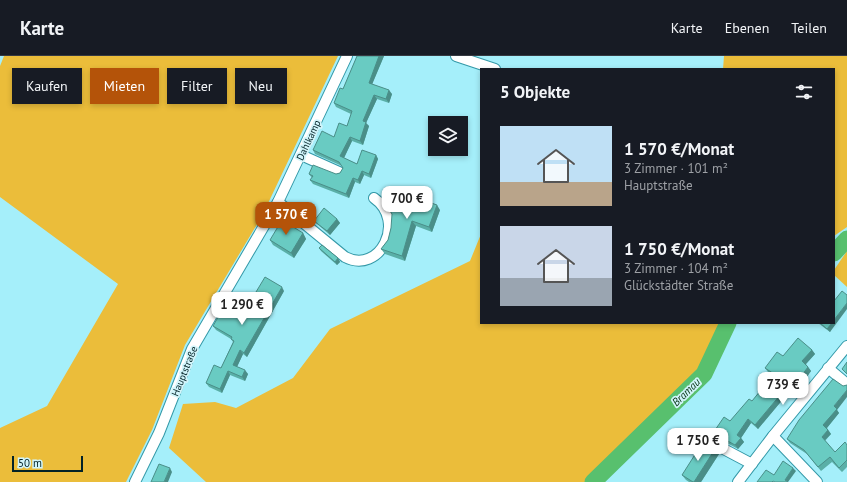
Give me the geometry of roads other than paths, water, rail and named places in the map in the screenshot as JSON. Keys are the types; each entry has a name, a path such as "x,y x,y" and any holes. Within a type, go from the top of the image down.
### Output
{"street":[{"name":"Dahlkamp","path":"278,202 347,56"},
{"path":"456,56 492,68"},
{"path":"301,155 339,172"},
{"path":"278,202 345,257 352,261 359,261 372,257 381,250 388,233 389,216 382,203 374,198"},
{"name":"Hauptstraße","path":"135,482 159,433 192,349 278,202"},
{"path":"738,482 773,436 847,346"},
{"path":"828,368 847,384"},
{"path":"685,443 689,437 699,436 752,464"},
{"path":"773,436 817,482"}],"waterway":[{"name":"Bramau","path":"835,252 847,239"},
{"name":"Bramau","path":"593,482 704,374 728,324"}]}
